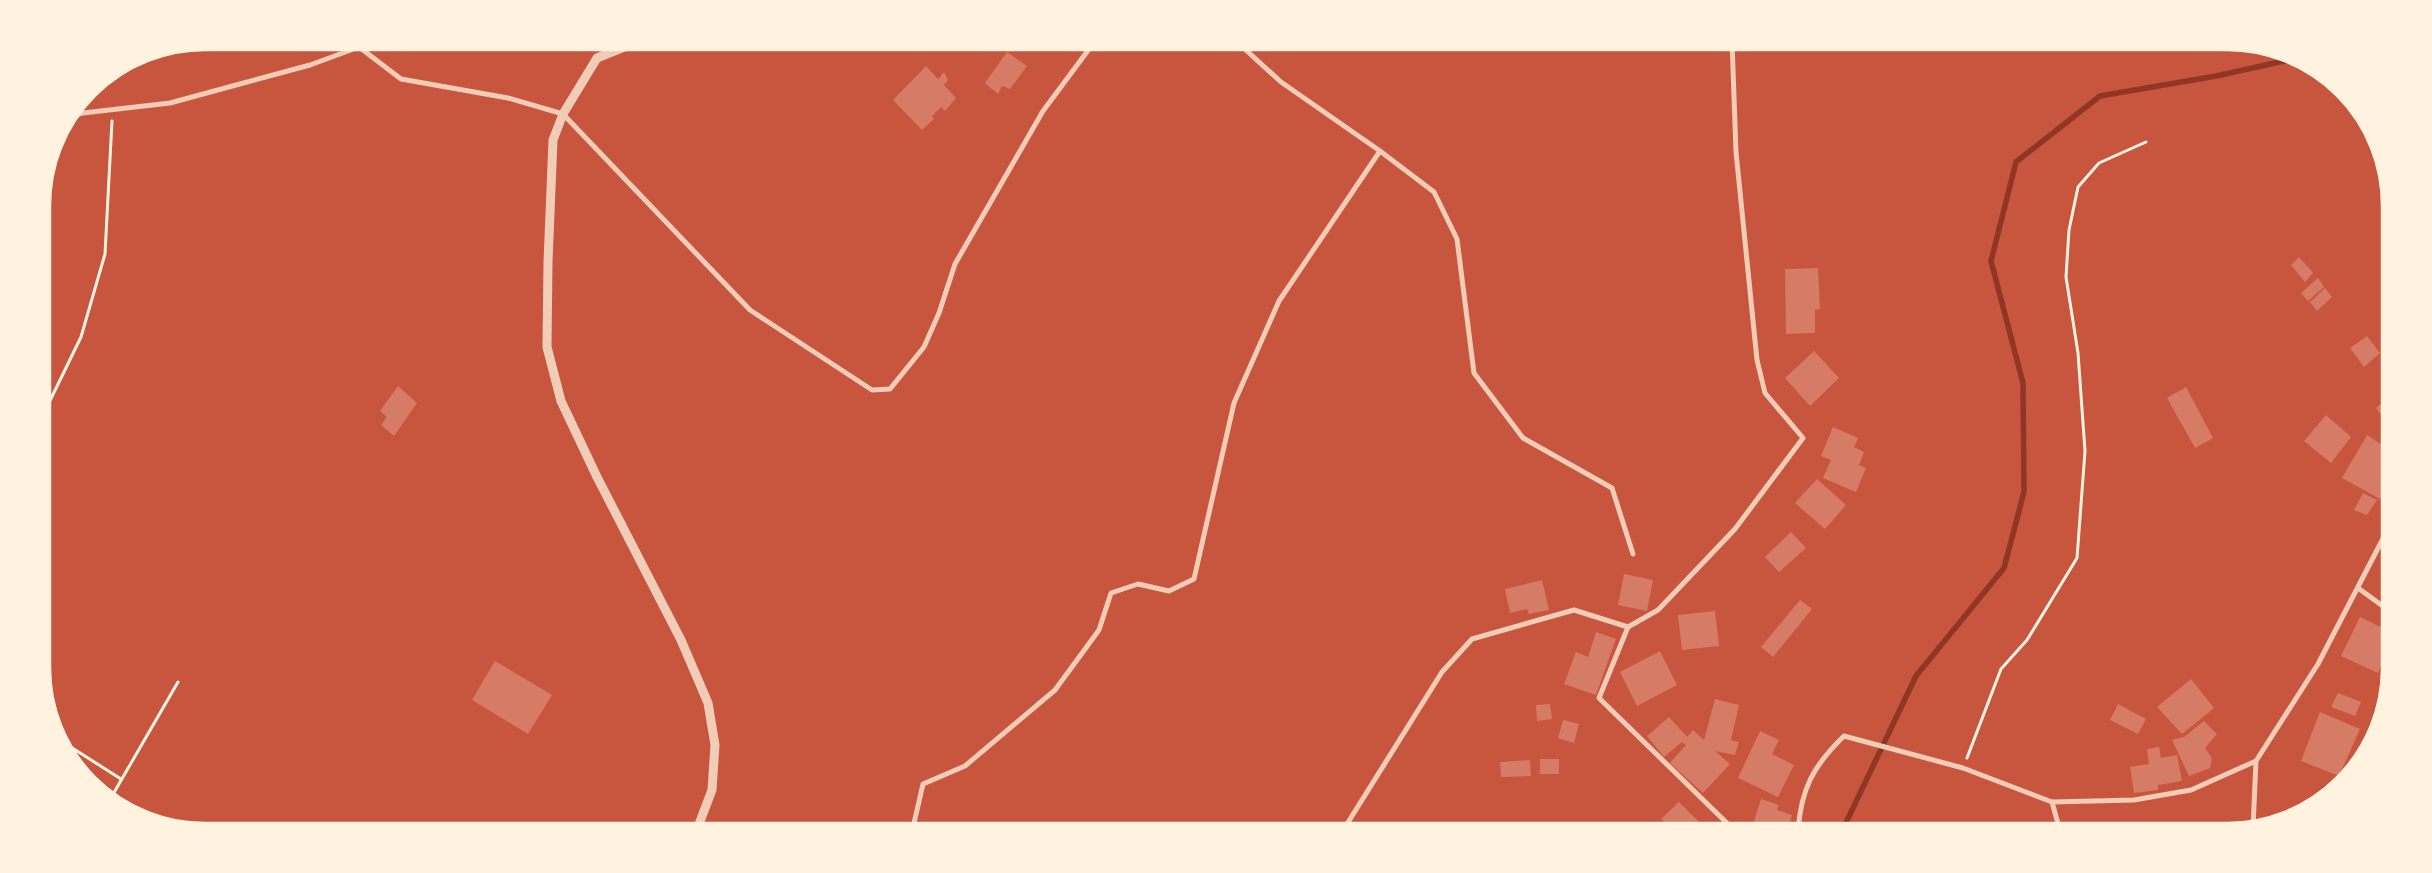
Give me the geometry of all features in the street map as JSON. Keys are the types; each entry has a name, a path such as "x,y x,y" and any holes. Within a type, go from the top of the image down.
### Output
{"street":[{"path":"79,115 170,103 310,65 351,50"},
{"path":"363,50 402,78 508,98 563,114 750,310 872,390 890,389 924,347 955,264 1043,111 1088,50"},
{"path":"617,50 597,58 563,114 553,140 547,346 561,401 597,477 681,640 708,703 715,745 712,790 699,823"},
{"path":"1246,50 1281,82 1380,150 1434,192 1457,238 1474,373 1523,438 1612,488 1633,554"},
{"path":"1726,823 1599,698 1628,627 1658,610 1728,536 1803,438 1765,393 1757,360 1736,152 1732,50"},
{"path":"914,823 923,784 965,766 1055,690 1100,630 1111,593 1138,584 1169,591 1194,579 1234,403 1279,301 1380,150"},
{"path":"2253,821 2256,761 2318,664 2382,541"},
{"path":"2358,588 2382,605"},
{"path":"1348,823 1442,672 1472,639 1574,610 1628,627"},
{"path":"1798,823 1799,809 1809,778 1826,754 1844,736 1963,768 2052,802 2134,800 2191,790 2256,761"},
{"path":"2052,802 2058,823"}],"path":[{"path":"50,401 81,336 105,254 113,110"},
{"path":"1963,768 2001,669 2027,640 2077,558 2084,431 2078,353 2066,277 2069,230 2078,187 2099,163 2146,142"},
{"path":"114,793 178,682"},
{"path":"73,748 121,779"}],"building":[{"path":"1007,52 1027,66 1010,89 1002,86 998,94 985,83"},
{"path":"926,66 938,79 944,72 948,80 944,85 956,98 945,111 941,107 932,116 934,119 922,130 893,100"},
{"path":"2299,257 2313,273 2305,282 2291,265"},
{"path":"1818,268 1820,309 1815,310 1815,333 1786,334 1785,269"},
{"path":"2318,278 2324,287 2308,301 2301,293"},
{"path":"2325,288 2332,297 2317,311 2310,302"},
{"path":"2367,336 2380,353 2364,367 2350,348"},
{"path":"1814,351 1839,378 1810,406 1785,378"},
{"path":"398,386 417,403 394,436 381,425 387,417 380,411"},
{"path":"2186,387 2213,438 2195,448 2167,398"},
{"path":"2382,403 2382,416 2376,408"},
{"path":"2326,415 2351,437 2331,463 2304,441"},
{"path":"1833,427 1858,438 1854,447 1864,452 1859,465 1866,468 1856,492 1823,478 1831,460 1821,456"},
{"path":"2367,435 2382,445 2382,496 2380,499 2342,478"},
{"path":"1817,479 1846,505 1825,529 1795,503"},
{"path":"2363,493 2377,500 2367,515 2354,510"},
{"path":"1791,532 1806,548 1779,572 1765,557"},
{"path":"1624,574 1653,580 1647,611 1618,605"},
{"path":"1542,580 1549,610 1529,614 1527,609 1510,613 1505,589"},
{"path":"1800,600 1812,609 1773,657 1761,647"},
{"path":"1715,611 1719,646 1682,650 1678,615"},
{"path":"2360,617 2382,628 2382,664 2378,673 2341,656"},
{"path":"1596,632 1616,639 1596,695 1564,684 1576,652 1588,657"},
{"path":"1660,651 1677,685 1637,706 1620,672"},
{"path":"495,661 552,695 528,734 472,700"},
{"path":"2191,679 2214,708 2182,734 2157,707"},
{"path":"2338,693 2361,702 2355,716 2331,707"},
{"path":"1715,699 1739,705 1731,740 1739,742 1735,755 1715,751 1730,764 1703,793 1670,763 1686,745 1682,742 1664,757 1647,736 1669,717 1687,737 1693,730 1704,740"},
{"path":"1550,704 1552,719 1537,721 1536,705"},
{"path":"2118,704 2146,719 2138,734 2110,720"},
{"path":"2320,712 2360,729 2339,776 2301,761"},
{"path":"1563,720 1579,724 1574,743 1558,738"},
{"path":"2204,721 2217,734 2205,748 2212,758 2210,768 2189,776 2172,740 2184,737"},
{"path":"1760,731 1779,740 1772,754 1794,765 1778,797 1738,778"},
{"path":"2159,747 2161,758 2177,755 2182,781 2158,785 2158,790 2134,793 2130,767 2149,764 2147,749"},
{"path":"1540,759 1559,759 1559,774 1540,774"},
{"path":"1530,760 1531,776 1501,777 1500,762"},
{"path":"1761,799 1779,805 1777,810 1792,815 1790,823 1754,823"},
{"path":"1679,802 1700,823 1665,823 1661,819"}],"waterway":[{"path":"1846,823 1916,676 2004,568 2024,492 2023,383 1991,261 2016,162 2100,96 2216,76 2284,61"}]}
